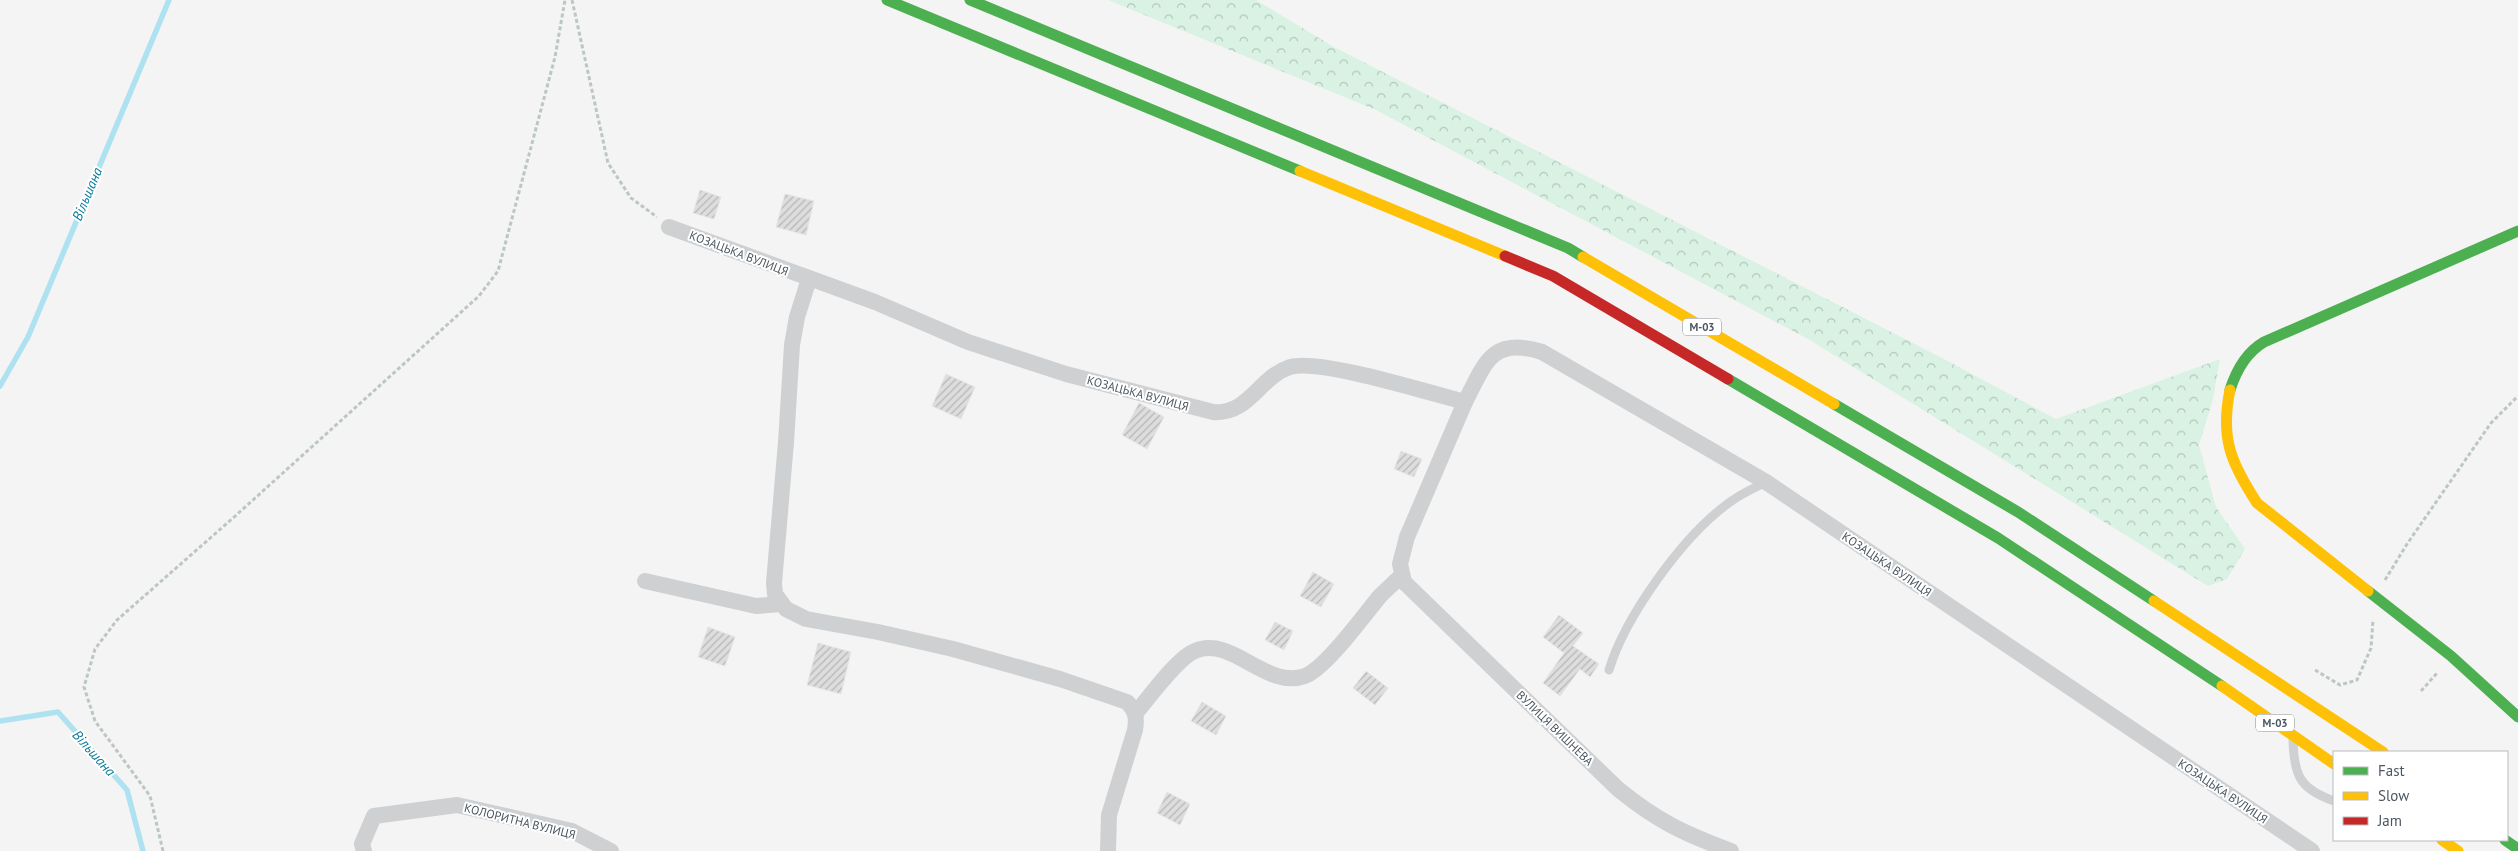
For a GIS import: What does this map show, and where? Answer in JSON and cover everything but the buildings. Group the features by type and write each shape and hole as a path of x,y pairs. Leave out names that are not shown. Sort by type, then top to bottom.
{"main road":[{"name":"М-03","path":"887,0 1552,276 1998,538 2333,763"},
{"name":"М-03","path":"970,0 1568,248 2018,512 2382,751"},
{"path":"2518,231 2285,331 2258,346 2240,366 2230,390 2226,413 2227,436 2236,470 2257,503 2451,656 2518,717"},
{"path":"2506,841 2518,849"}],"street":[{"name":"КОЗАЦЬКА ВУЛИЦЯ","path":"669,227 875,302 968,342 1066,374 1213,412 1225,412 1236,409 1251,398 1269,378 1288,368 1301,365 1330,368 1464,402"},
{"path":"809,279 797,317 792,345 774,583 775,594 786,609 806,619 878,632 953,649 1060,679 1127,702 1135,714 1135,730 1109,815 1108,851"},
{"name":"КОЗАЦЬКА ВУЛИЦЯ","path":"1402,575 1400,564 1407,537 1464,402 1491,356 1505,348 1523,346 1542,352 1766,482 2312,851"},
{"path":"1135,714 1184,658 1194,651 1205,648 1218,649 1274,675 1287,679 1306,676 1320,666 1382,594 1402,575"},
{"name":"ВУЛИЦЯ ВИШНЕВА","path":"1402,575 1404,582 1423,602 1618,790 1648,814 1691,837 1731,851"},
{"path":"645,581 756,606 782,604"},
{"name":"КОЛОРИТНА ВУЛИЦЯ","path":"364,851 362,844 374,816 457,805 572,831 611,851"}],"lane":[{"path":"1609,670 1616,645 1638,607 1687,543 1725,505 1766,482"},
{"path":"2292,735 2296,773 2304,786 2317,795 2333,801"}],"path":[{"path":"163,851 150,796 95,721 84,687 95,649 116,620 233,518 478,296 498,271 555,58 564,0"},
{"path":"572,0 608,162 631,198 669,227"},
{"path":"2315,670 2340,685 2357,680 2371,648 2374,597 2407,544 2491,423 2518,396"},
{"path":"2421,691 2451,656"}],"green space":[{"path":"1108,0 1256,0 1334,47 1944,359 2056,419 2220,359 2213,399 2199,445 2216,507 2245,549 2227,579 2208,586 1808,339 1376,110"}],"waterway":[{"name":"Вільшана","path":"0,386 28,337 169,0"},
{"name":"Вільшана","path":"0,721 58,712 127,790 143,851"}],"traffic: fast":[{"path":"887,0 1300,171"},
{"path":"970,0 1568,248 1583,257"},
{"path":"2230,390 2235,376 2243,363 2252,351 2264,342 2518,231"},
{"path":"1728,379 1998,538 2222,686"},
{"path":"1834,404 2018,512 2154,601"},
{"path":"2368,591 2451,656 2518,717"},
{"path":"2506,841 2518,849"}],"traffic: slow":[{"path":"1300,171 1505,256"},
{"path":"1583,257 1834,404"},
{"path":"2230,390 2226,422 2230,449 2240,475 2257,503 2368,591"},
{"path":"2154,601 2381,751"},
{"path":"2222,686 2333,763"},
{"path":"2443,841 2458,851"}],"traffic: jam":[{"path":"1505,256 1553,276 1728,379"}]}
